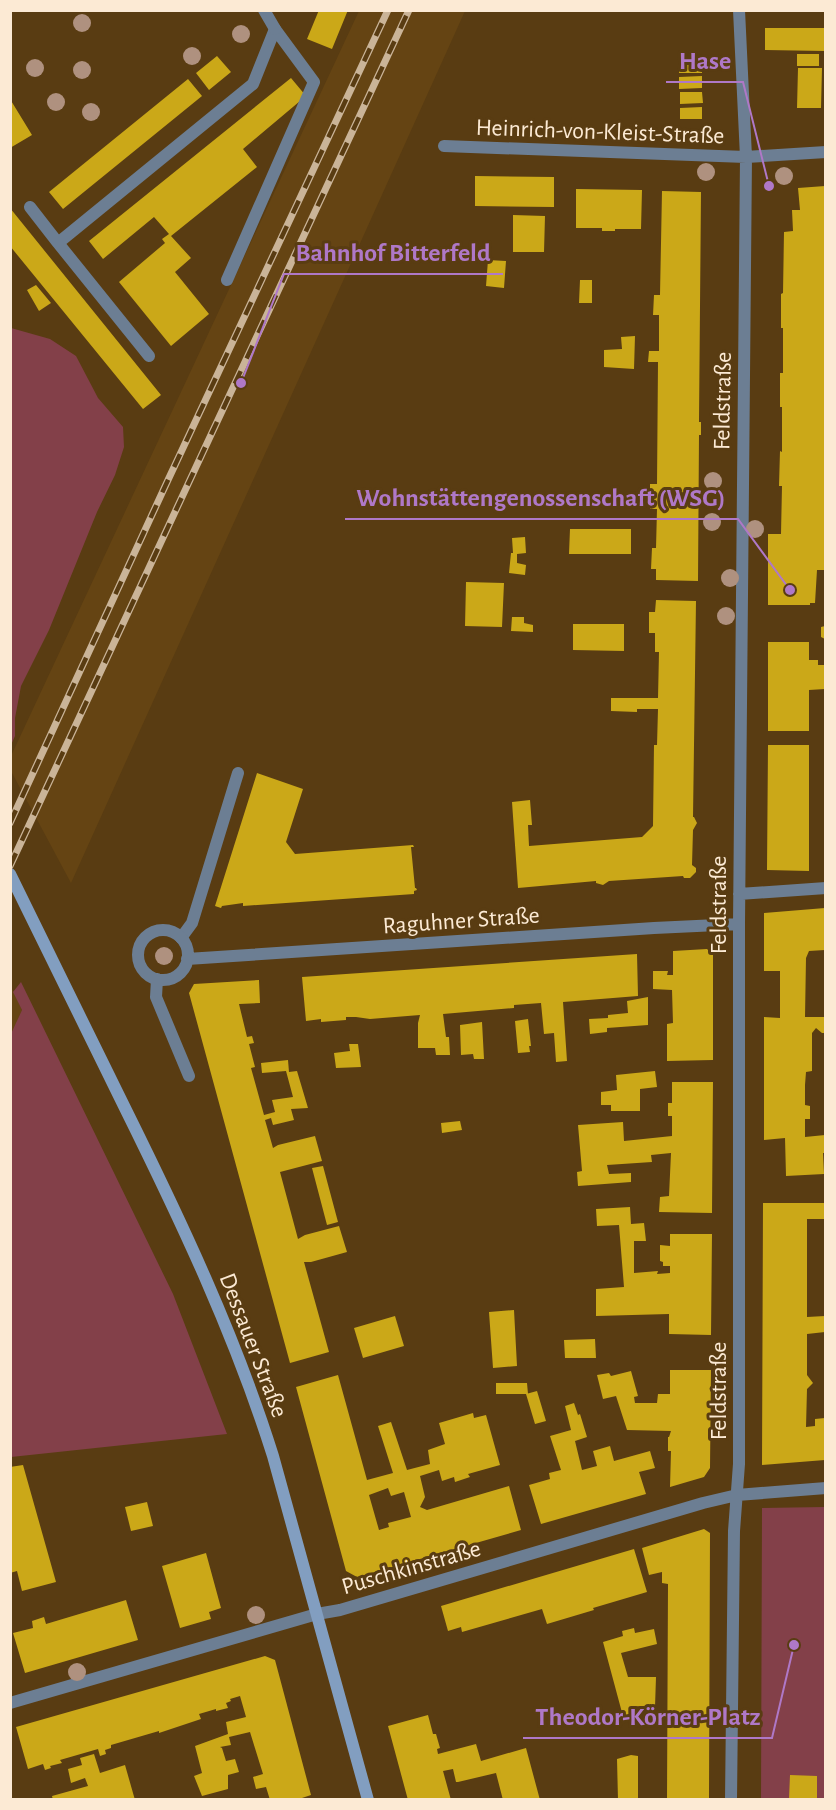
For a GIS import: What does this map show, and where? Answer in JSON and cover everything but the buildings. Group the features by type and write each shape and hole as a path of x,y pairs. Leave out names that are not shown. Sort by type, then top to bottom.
{"street":[{"path":"227,280 314,82 275,29 264,10"},
{"name":"Feldstraße","path":"731,1800 735,1532 739,1464 739,894 746,157 739,10"},
{"path":"58,243 253,84 275,29"},
{"name":"Heinrich-von-Kleist-Straße","path":"444,146 746,157 825,152"},
{"path":"30,207 149,356"},
{"path":"181,938 192,923 238,773"},
{"name":"Dessauer Straße","path":"10,874 175,1209 220,1309 262,1422 368,1800"},
{"path":"739,894 825,888"},
{"name":"Raguhner Straße","path":"187,959 739,924"},
{"path":"166,930 181,938 185,945 187,959 179,973 165,980 157,979 149,976 143,970 139,962 139,946 150,933 166,930"},
{"path":"157,979 156,997 189,1077"},
{"name":"Puschkinstraße","path":"10,1703 317,1614 350,1607 703,1503 737,1495 825,1488"}],"shaded area":[{"path":"359,11 465,11 71,883 11,771 11,756"},
{"path":"11,328 50,339 76,356 98,398 123,427 124,447 115,475 97,512 49,630 21,686 15,718 15,736 11,745"},
{"path":"21,982 173,1294 227,1434 11,1457 10,1036 22,1010 13,992"},
{"path":"11,987 22,1010 11,1036"},
{"path":"825,1507 825,1799 761,1800 762,1508"}],"railway":[{"path":"10,823 388,10"},
{"path":"10,866 409,10"}],"place":[{"name":"Hase","path":"769,186"},
{"name":"Bahnhof Bitterfeld","path":"241,383"},
{"name":"Wohnstättengenossenschaft (WSG)","path":"790,590"},
{"name":"Theodor-Körner-Platz","path":"794,1645"}]}
